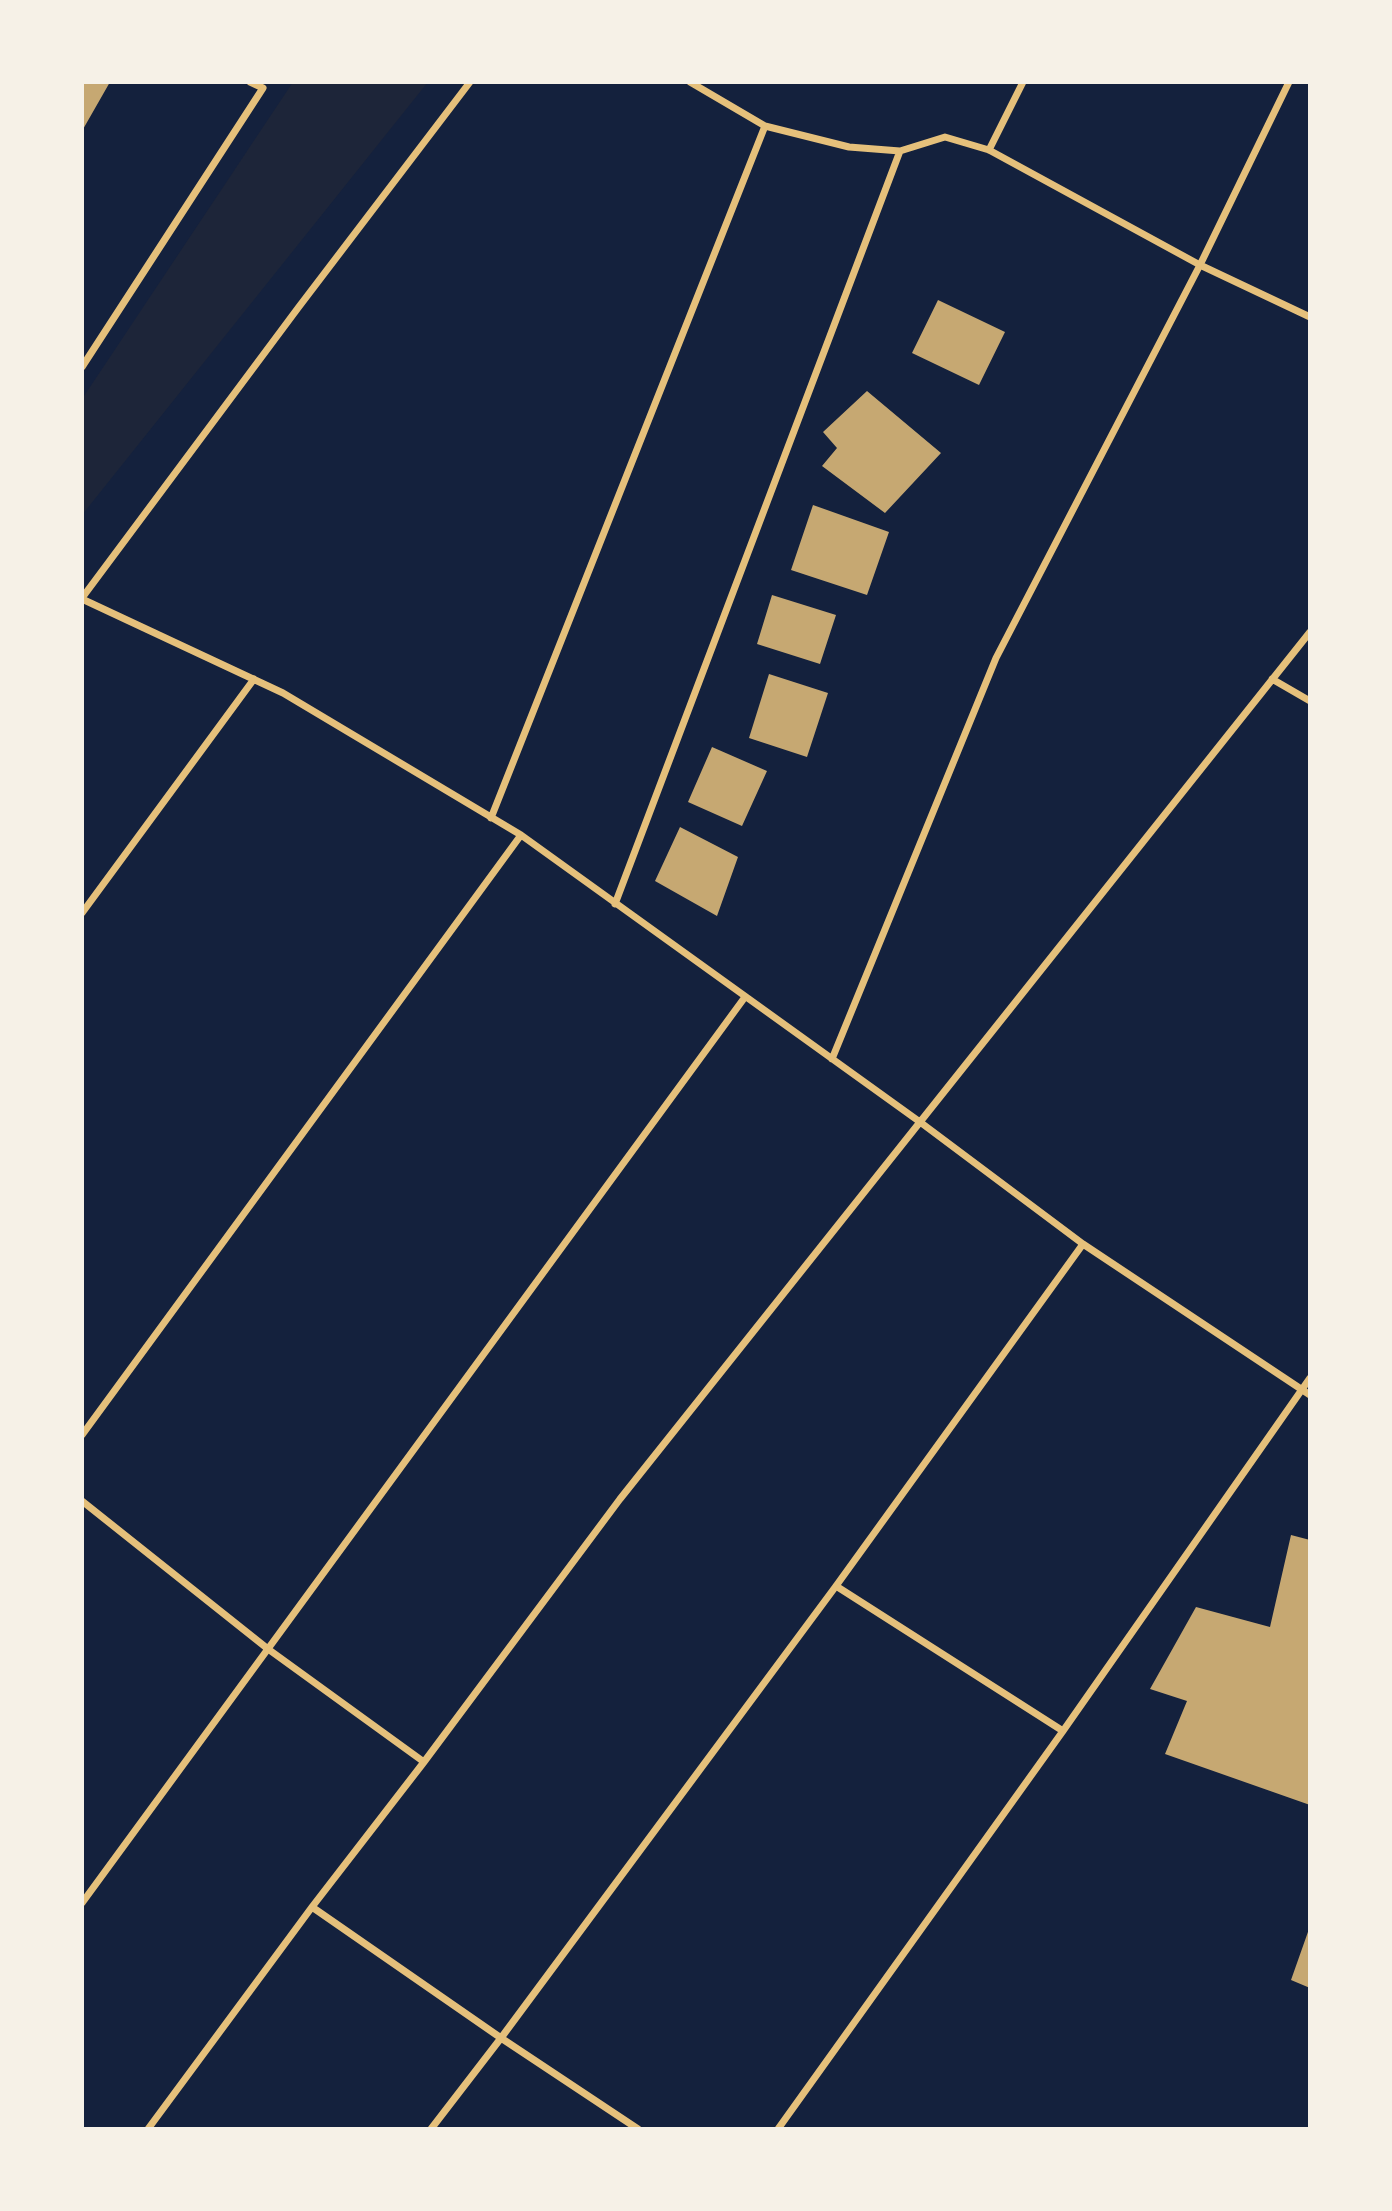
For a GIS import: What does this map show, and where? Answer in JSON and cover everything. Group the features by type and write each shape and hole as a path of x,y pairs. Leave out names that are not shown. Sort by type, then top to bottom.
{"street":[{"path":"82,367 262,88 250,82"},
{"path":"470,82 82,598 283,693 521,835 920,1122 1083,1244 1306,1392"},
{"path":"690,82 765,126 849,148 900,151 946,137 989,150 1200,265 1310,317"},
{"path":"989,150 1023,82"},
{"path":"832,1059 996,657 1200,265 1289,82"},
{"path":"491,818 765,126"},
{"path":"615,904 900,151"},
{"path":"148,2129 620,1499 1310,632"},
{"path":"82,914 254,679"},
{"path":"1272,679 1310,701"},
{"path":"82,1435 521,835"},
{"path":"82,1903 745,997"},
{"path":"431,2129 836,1586 1083,1244"},
{"path":"778,2129 1306,1392 1310,1378"},
{"path":"82,1501 268,1649 424,1762"},
{"path":"836,1586 1063,1731"},
{"path":"312,1907 638,2129"}],"shaded area":[{"path":"293,82 428,82 82,515 82,399"}],"building":[{"path":"82,82 110,82 82,131"},
{"path":"938,300 1005,332 979,385 912,353"},
{"path":"867,391 941,453 885,513 822,466 837,448 823,432"},
{"path":"813,505 889,532 867,595 791,570"},
{"path":"772,595 836,615 820,664 757,644"},
{"path":"769,674 828,693 807,757 749,738"},
{"path":"712,747 767,771 742,826 688,802"},
{"path":"680,827 738,857 717,916 655,881"},
{"path":"1291,1535 1310,1540 1310,1805 1165,1754 1187,1701 1150,1689 1196,1607 1270,1627"},
{"path":"1310,1929 1310,1988 1291,1980"}]}
